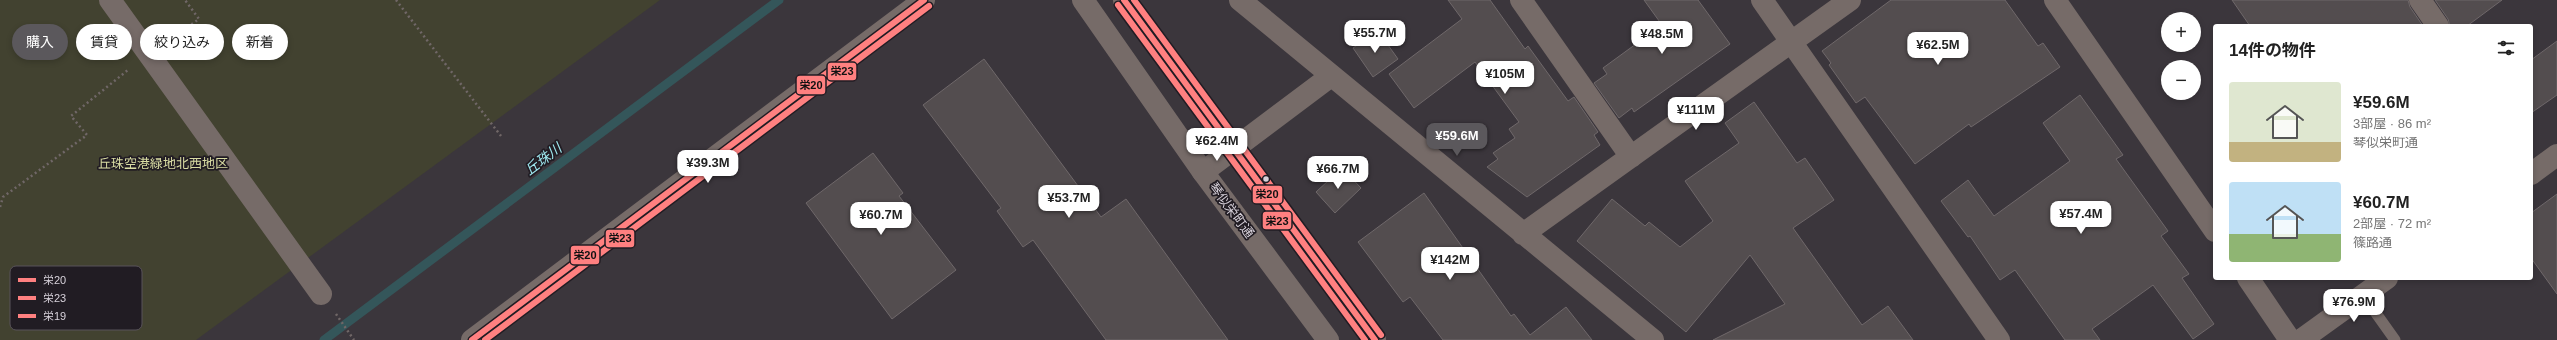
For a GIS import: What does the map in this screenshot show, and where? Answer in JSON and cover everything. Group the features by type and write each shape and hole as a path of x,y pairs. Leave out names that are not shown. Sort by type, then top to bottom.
{"street":[{"path":"110,0 140,43"},
{"path":"472,340 924,0"},
{"name":"琴似栄町通","path":"1083,0 1203,172 1328,340"},
{"path":"1124,0 1374,340"},
{"path":"1240,0 1653,340"},
{"path":"1520,0 1631,157"},
{"path":"1762,0 1999,340"},
{"path":"1523,234 1850,0"},
{"path":"2055,0 2213,228"},
{"path":"2420,0 2437,24"},
{"path":"152,60 321,294"},
{"path":"1203,172 1235,150 1331,76"},
{"path":"2533,168 2557,156"},
{"path":"2249,280 2290,340"},
{"path":"2301,340 2384,280"}],"lane":[{"path":"2364,295 2395,340"}],"path":[{"path":"185,0 198,19 191,24"},
{"path":"396,0 501,136"},
{"path":"0,200 87,136 71,116 142,60"},
{"path":"0,207 3,197"},
{"path":"321,294 354,340"}],"green space":[{"name":"丘珠空港緑地北西地区","path":"0,0 660,0 196,340 0,340"}],"building":[{"path":"1448,0 1490,0 1525,49 1528,46 1568,101 1574,97 1598,132 1594,135 1600,145 1527,197 1487,167 1498,159 1493,153 1515,138 1509,129 1519,122 1475,62 1414,108 1389,74 1462,19"},
{"path":"1644,0 1698,0 1730,44 1634,112 1632,108 1619,118 1594,83 1607,74 1603,68 1662,25"},
{"path":"1891,0 2005,0 2038,46 2043,43 2060,67 1971,127 1969,124 1915,164 1865,97 1856,103 1829,65 1831,63 1822,51"},
{"path":"2232,0 2408,0 2410,7 2422,24 2249,24"},
{"path":"2435,0 2502,0 2470,24 2449,24 2448,19"},
{"path":"1378,31 1398,59 1373,77 1353,48"},
{"path":"2557,41 2557,95 2533,112 2533,59"},
{"path":"984,59 1101,217 1126,199 1228,340 1106,340 1033,240 1023,247 997,211 1001,208 923,105"},
{"path":"2080,95 2123,155 2116,159 2168,231 2161,236 2189,274 2182,278 2214,324 2193,339 2153,285 2092,329 2100,340 2065,340 2015,270 2000,280 1970,236 1968,237 1941,201 1968,180 1994,216 2070,161 2043,123"},
{"path":"1754,102 1797,163 1805,158 1834,200 1793,228 1862,325 1888,306 1913,340 1713,340 1785,304 1750,255 1686,332 1577,241 1612,199 1645,226 1649,222 1680,247 1713,221 1685,181 1739,143 1725,123"},
{"path":"873,153 903,193 899,196 956,270 892,319 806,203"},
{"path":"1342,168 1361,188 1335,213 1316,192"},
{"path":"1424,193 1511,316 1514,314 1530,335 1566,307 1592,340 1443,340 1410,297 1403,302 1358,242"},
{"path":"2557,194 2557,294 2533,261 2533,212"}],"waterway":[{"name":"丘珠川","path":"324,340 779,0"}],"transit line":[{"name":"栄20","path":"472,340 924,0"},
{"name":"栄20","path":"1124,0 1375,340"},
{"name":"栄19","path":"1134,0 1381,335"},
{"name":"栄23","path":"1118,5 1365,340"},
{"name":"栄23","path":"485,340 929,6"}]}
